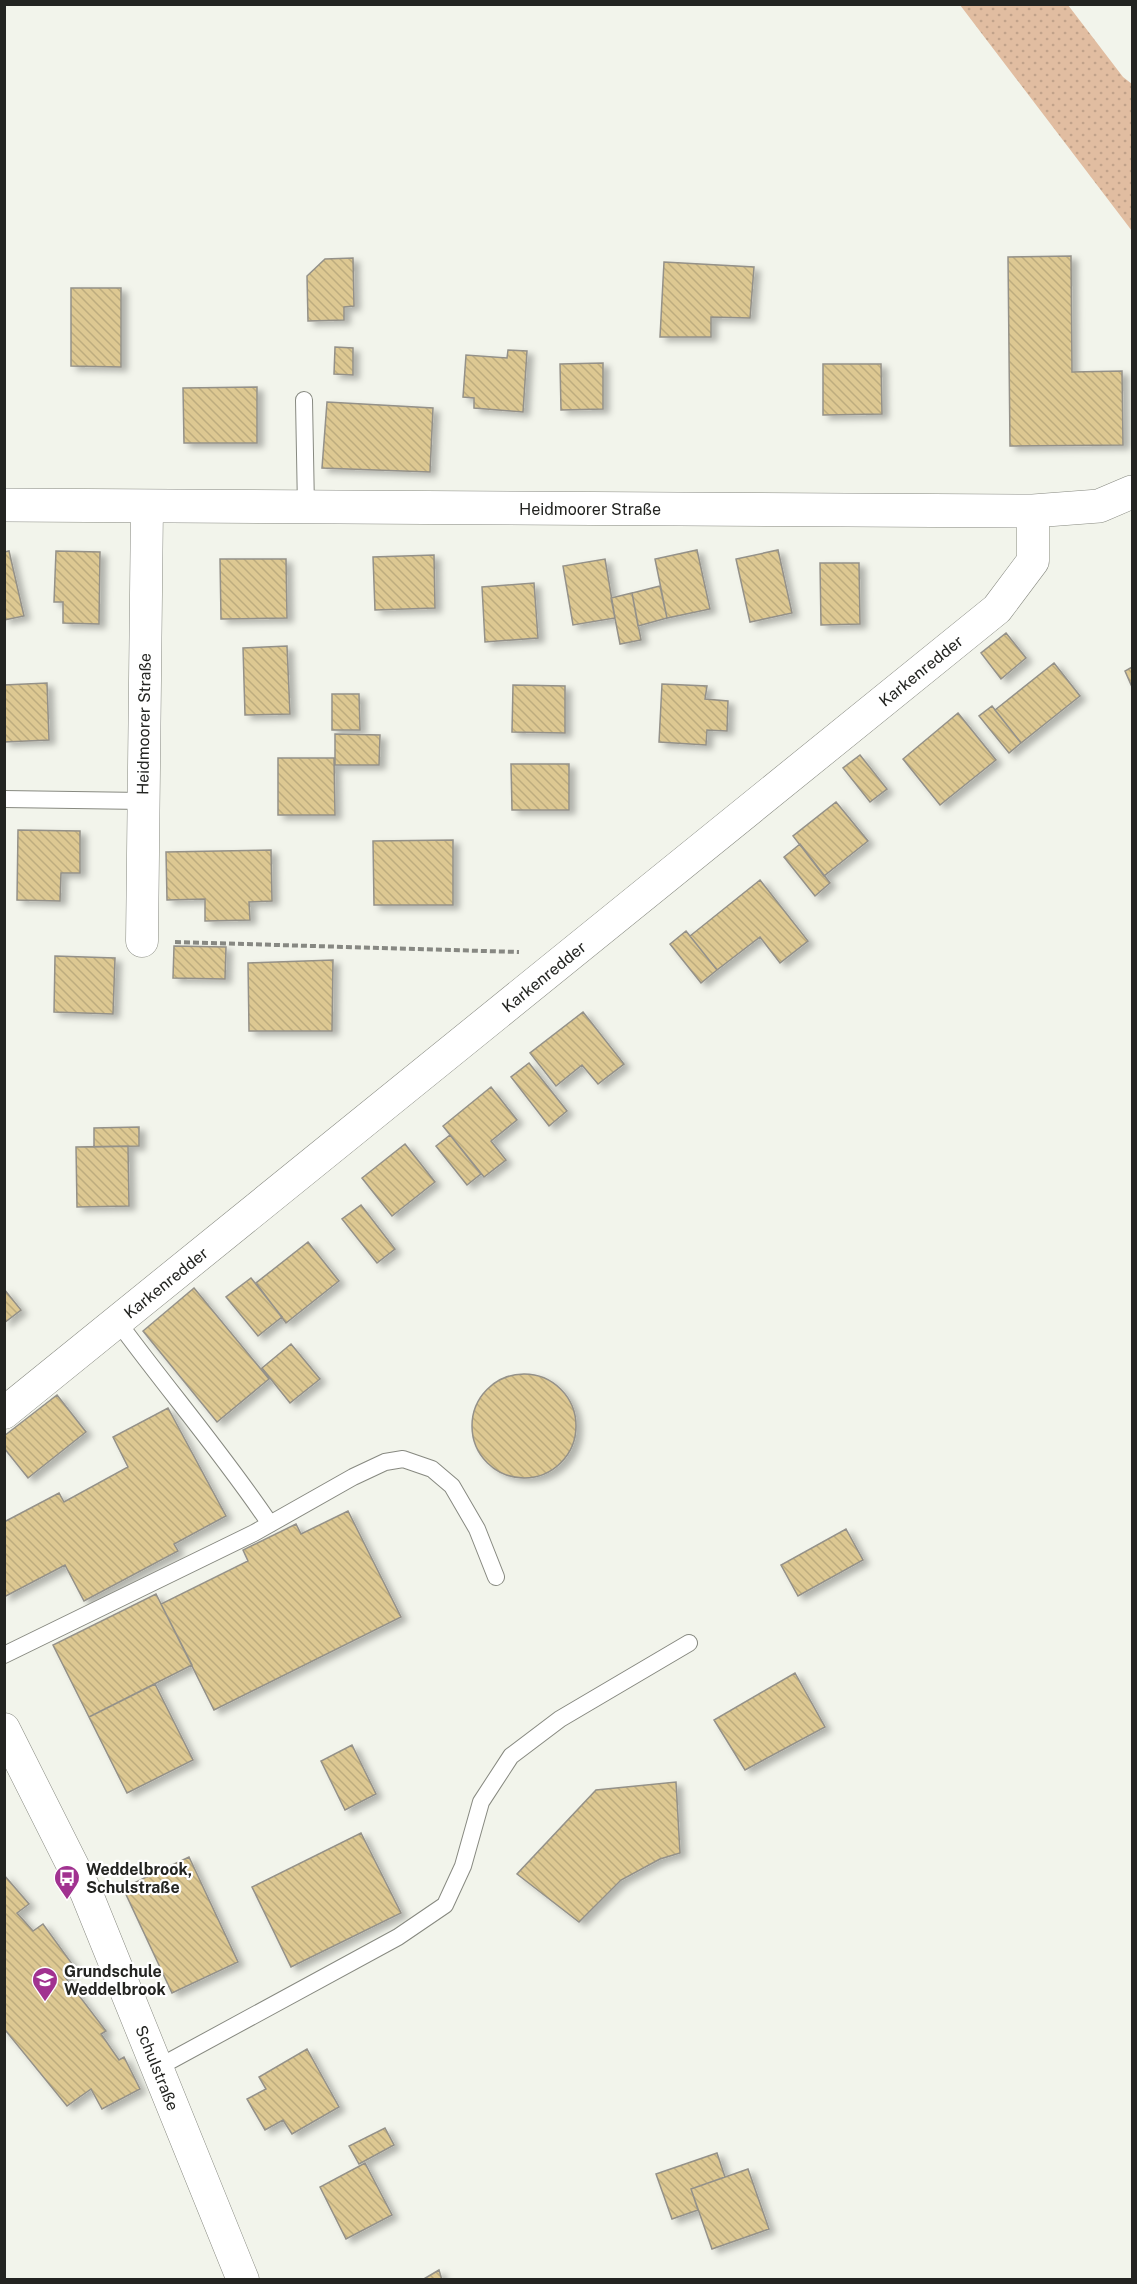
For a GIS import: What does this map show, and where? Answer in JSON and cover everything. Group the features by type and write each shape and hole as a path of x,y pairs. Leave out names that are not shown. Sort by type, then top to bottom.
{"street":[{"name":"Heidmoorer Straße","path":"4,505 1034,511 1099,506 1132,492"},
{"name":"Heidmoorer Straße","path":"142,941 147,507"},
{"name":"Karkenredder","path":"4,1413 997,609 1033,561 1034,511"},
{"name":"Schulstraße","path":"4,1729 86,1892 243,2280"}],"lane":[{"path":"304,400 306,508"},
{"path":"4,799 143,801"},
{"path":"118,1322 213,1443 270,1524"},
{"path":"4,1655 270,1524 353,1477 385,1462 403,1459 432,1469 452,1486 477,1529 496,1577"},
{"path":"157,2068 398,1937 445,1905 463,1866 481,1803 511,1756 560,1719 689,1643"}],"path":[{"path":"142,941 573,954"}],"shaded area":[{"path":"960,5 1068,5 1123,77 1132,84 1132,231"}],"building":[{"path":"1071,256 1072,372 1122,371 1123,445 1010,446 1008,257"},
{"path":"353,258 354,306 344,307 344,320 308,321 307,276 325,259"},
{"path":"664,262 754,267 750,318 711,317 711,337 660,337"},
{"path":"71,288 121,288 121,367 71,366"},
{"path":"335,347 353,348 353,375 334,374"},
{"path":"508,350 527,351 523,412 474,408 474,398 463,397 466,355 507,358"},
{"path":"603,363 603,409 561,410 560,364"},
{"path":"823,364 881,364 882,414 823,415"},
{"path":"257,387 257,443 184,443 183,388"},
{"path":"327,402 433,408 430,472 322,468"},
{"path":"697,550 710,609 667,618 655,559"},
{"path":"778,550 792,613 750,622 736,559"},
{"path":"9,551 24,616 4,620 4,552"},
{"path":"56,551 100,552 99,624 63,623 63,602 54,602"},
{"path":"434,555 435,608 375,610 373,557"},
{"path":"220,559 286,559 287,618 221,619"},
{"path":"605,559 615,618 573,625 563,566"},
{"path":"820,563 859,563 860,624 821,625"},
{"path":"534,583 538,638 485,642 482,587"},
{"path":"660,586 667,618 638,626 632,593"},
{"path":"632,593 641,640 620,644 611,598"},
{"path":"1006,633 1026,658 1001,679 981,653"},
{"path":"287,646 290,714 245,715 243,648"},
{"path":"1054,663 1080,696 1021,743 995,710"},
{"path":"1132,667 1132,687 1125,671"},
{"path":"47,683 49,740 4,742 4,685"},
{"path":"662,684 707,686 705,699 728,701 727,731 707,730 706,745 659,742"},
{"path":"513,685 565,686 565,733 512,732"},
{"path":"332,694 359,694 360,730 332,730"},
{"path":"992,706 1021,743 1009,753 979,716"},
{"path":"958,713 996,760 940,805 903,759"},
{"path":"335,734 380,735 379,765 335,765"},
{"path":"860,755 887,789 870,802 843,768"},
{"path":"278,758 334,758 335,815 278,815"},
{"path":"511,764 569,764 569,810 512,810"},
{"path":"836,802 868,841 824,876 793,836"},
{"path":"18,830 80,831 80,873 61,873 60,901 17,900"},
{"path":"453,840 453,905 374,905 373,841"},
{"path":"800,844 830,883 815,896 784,857"},
{"path":"271,850 272,901 249,902 250,920 205,921 205,899 167,900 166,852"},
{"path":"760,880 808,941 780,963 760,937 717,970 690,936"},
{"path":"686,931 717,970 701,983 670,944"},
{"path":"174,946 226,947 225,979 173,978"},
{"path":"55,956 115,958 113,1014 54,1012"},
{"path":"333,960 332,1031 249,1031 248,963"},
{"path":"583,1012 624,1064 598,1084 582,1065 556,1086 530,1053"},
{"path":"529,1063 567,1111 549,1126 511,1077"},
{"path":"491,1087 517,1120 491,1141 506,1160 484,1177 443,1126"},
{"path":"139,1127 139,1146 94,1147 94,1128"},
{"path":"450,1135 481,1174 467,1185 436,1146"},
{"path":"405,1144 435,1182 392,1216 362,1178"},
{"path":"128,1146 129,1206 77,1207 76,1147"},
{"path":"361,1205 395,1249 377,1263 342,1219"},
{"path":"308,1242 339,1281 286,1323 256,1283"},
{"path":"251,1278 282,1317 258,1336 226,1297"},
{"path":"194,1288 269,1379 217,1422 143,1331"},
{"path":"4,1289 21,1310 4,1323"},
{"path":"291,1344 320,1379 290,1403 262,1368"},
{"path":"524,1374 544,1378 561,1389 572,1406 576,1426 572,1446 561,1463 544,1474 524,1478 504,1474 487,1463 476,1446 472,1426 476,1406 487,1389 504,1378"},
{"path":"57,1395 86,1432 28,1478 4,1448 4,1436"},
{"path":"168,1408 226,1516 174,1544 178,1551 84,1601 65,1565 4,1597 4,1522 59,1493 64,1502 128,1467 113,1437"},
{"path":"348,1511 401,1617 214,1710 161,1604 248,1561 243,1550 296,1524 301,1534"},
{"path":"846,1529 863,1560 798,1596 781,1565"},
{"path":"156,1594 192,1665 89,1717 53,1645"},
{"path":"795,1673 825,1727 745,1770 714,1720"},
{"path":"155,1684 193,1760 127,1793 89,1717"},
{"path":"352,1745 376,1794 345,1810 321,1761"},
{"path":"676,1782 680,1853 660,1859 621,1880 579,1922 517,1874 596,1790"},
{"path":"361,1833 401,1913 291,1967 252,1887"},
{"path":"189,1857 238,1962 172,1993 123,1888"},
{"name":"Grundschule Weddelbrook","path":"4,1875 29,1904 17,1913 33,1931 43,1924 75,1968 64,1976 106,2031 101,2034 119,2060 124,2057 140,2089 102,2109 91,2089 67,2106 6,2031 4,2033"},
{"path":"307,2049 339,2107 292,2134 283,2120 265,2130 247,2099 266,2089 259,2077"},
{"path":"385,2128 394,2145 359,2164 349,2146"},
{"path":"717,2153 725,2177 691,2189 698,2210 672,2219 656,2174"},
{"path":"365,2163 392,2215 346,2239 320,2187"},
{"path":"748,2169 769,2229 712,2249 691,2189"},
{"path":"439,2270 442,2280 422,2280"}],"place":[{"name":"Weddelbrook, Schulstraße","path":"67,1901"},
{"name":"Grundschule Weddelbrook","path":"45,2003"}]}
